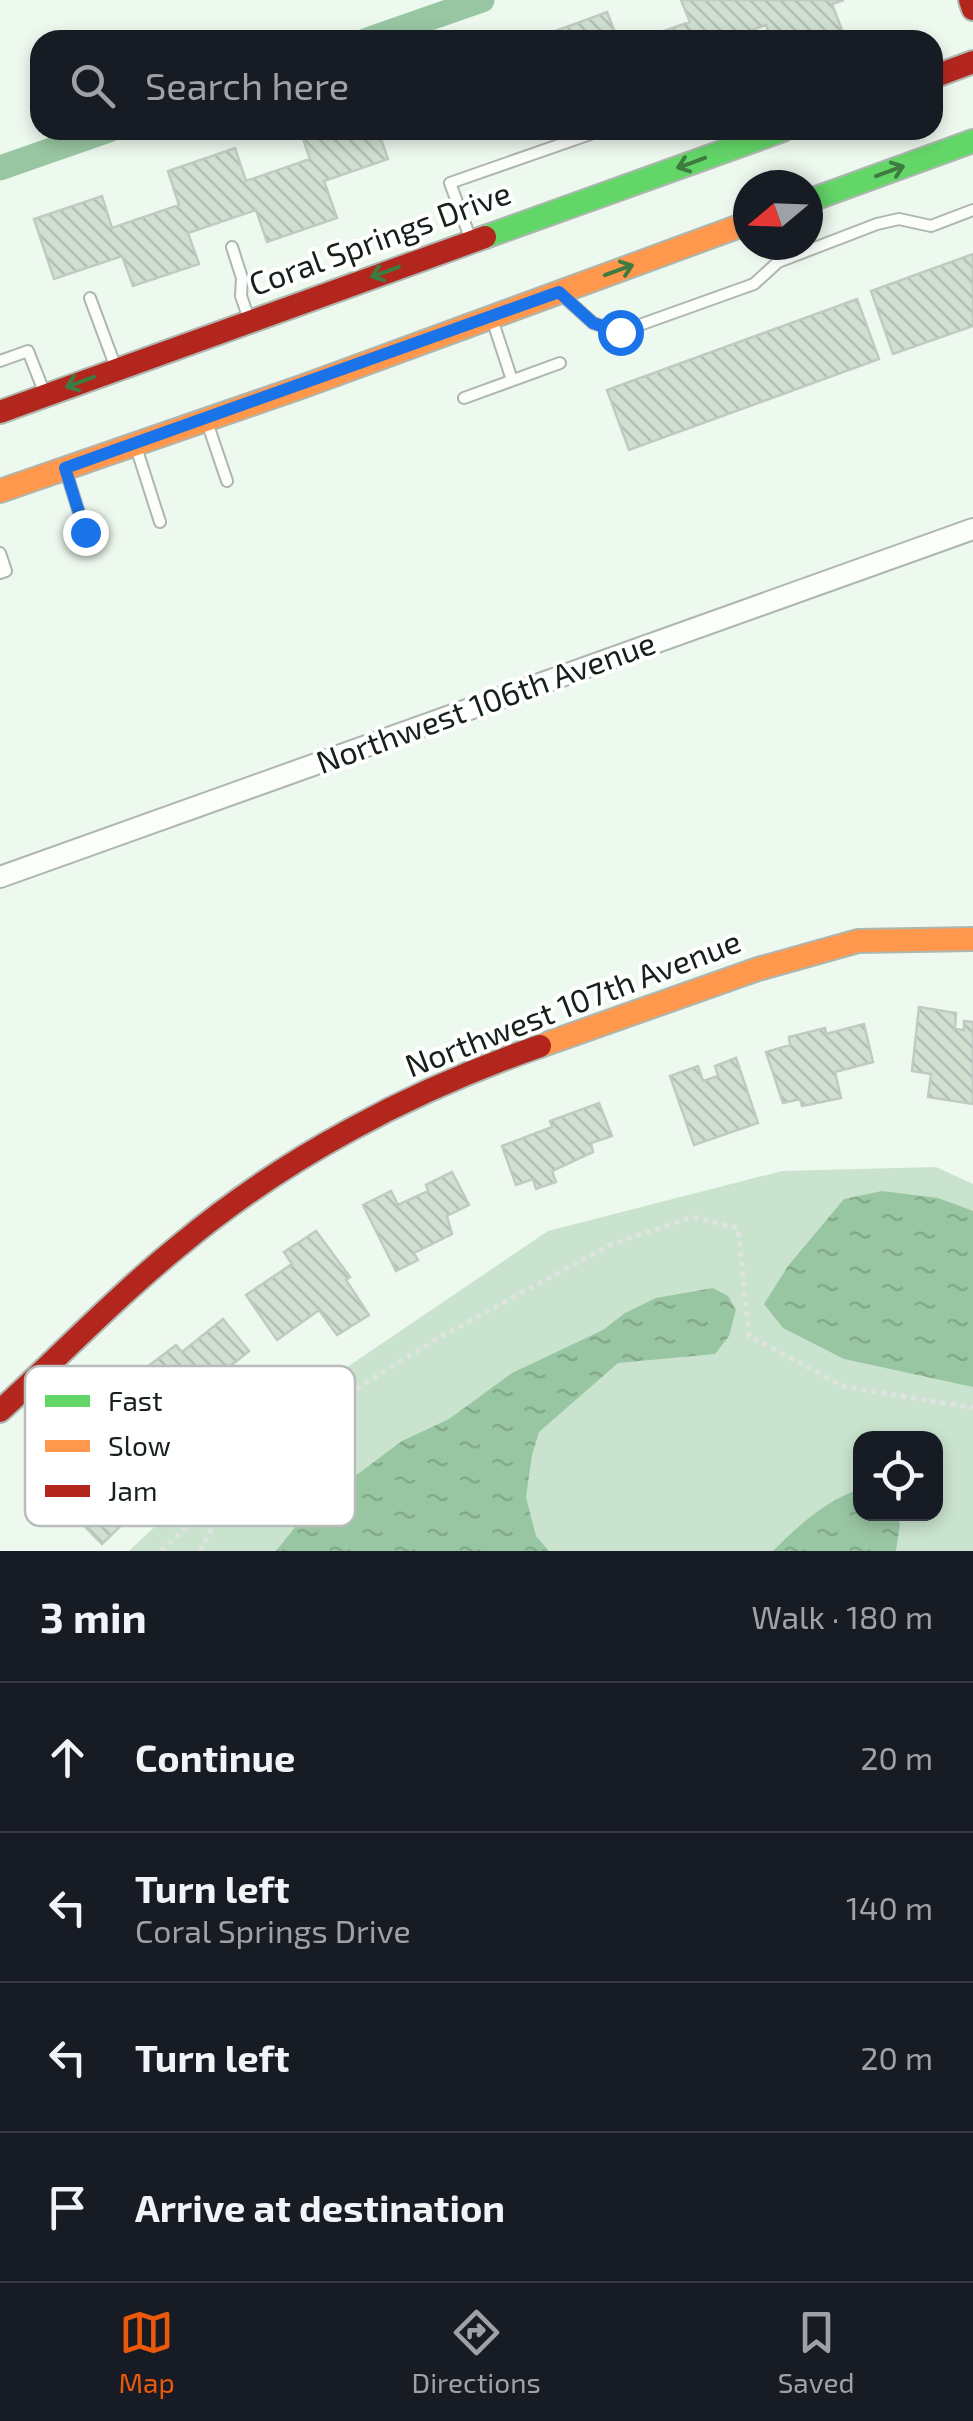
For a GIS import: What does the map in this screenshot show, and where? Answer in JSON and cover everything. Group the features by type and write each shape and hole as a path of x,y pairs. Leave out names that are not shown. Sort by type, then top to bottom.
{"main road":[{"path":"970,0 973,9"},
{"path":"943,72 973,62"},
{"name":"Coral Springs Drive","path":"0,412 755,140"},
{"path":"823,196 973,141"},
{"path":"0,491 733,228"},
{"name":"Northwest 107th Avenue","path":"49,1366 179,1245 260,1183 374,1116 486,1065 758,969 858,941 973,939"},
{"name":"Northwest 107th Avenue","path":"0,1411 25,1388"}],"street":[{"name":"Northwest 106th Avenue","path":"0,877 973,529"}],"lane":[{"path":"471,241 450,183 573,140"},
{"path":"559,292 593,323 620,332 754,284 778,262 878,224 899,219 930,226 973,210"},
{"path":"232,247 250,320"},
{"path":"90,298 116,369"},
{"path":"491,317 512,380"},
{"path":"0,361 28,351 45,395"},
{"path":"464,398 560,364"},
{"path":"206,420 226,482"},
{"path":"135,444 160,522"},
{"path":"65,468 85,532"},
{"path":"0,553 6,571 0,573"}],"path":[{"path":"355,1390 440,1337 610,1246 692,1217 738,1228 749,1336 842,1386 973,1408"},
{"path":"161,1551 189,1526"},
{"path":"200,1551 213,1526"}],"shaded area":[{"path":"936,1167 973,1184 973,1551 129,1551 156,1526 355,1526 355,1366 349,1366 548,1231 782,1171"}],"water":[{"path":"882,1191 938,1198 973,1211 973,1387 844,1359 783,1328 764,1304 788,1266 844,1199"},
{"path":"713,1288 728,1296 736,1310 729,1336 715,1354 618,1363 539,1432 526,1497 536,1536 549,1551 276,1551 296,1526 355,1526 355,1476 402,1441 449,1419 512,1373 603,1330 625,1313 656,1298"},
{"path":"853,1492 853,1521 898,1521 896,1551 773,1551 803,1523"}],"building":[{"path":"681,0 844,0 832,4 842,30 768,30 766,25 752,30 667,30 690,22"},
{"path":"607,12 614,30 558,30"},
{"path":"303,140 381,140 388,159 324,181 337,218 267,242 256,210 188,233 199,264 133,286 122,256 54,279 34,219 102,196 112,228 179,205 168,171 235,148 246,181 310,159"},
{"path":"973,254 973,326 893,354 871,291"},
{"path":"857,299 879,359 629,450 607,390"},
{"path":"919,1007 956,1013 955,1029 964,1030 964,1021 973,1022 973,1104 928,1097 931,1074 912,1071"},
{"path":"864,1024 873,1062 835,1072 841,1098 802,1106 800,1099 783,1103 766,1052 790,1045 789,1037 825,1028 826,1034"},
{"path":"736,1058 758,1123 694,1145 670,1076 698,1066 703,1081 718,1076 715,1066"},
{"path":"599,1103 612,1136 591,1143 593,1152 552,1171 556,1182 536,1189 533,1179 516,1185 502,1146 552,1127 550,1121"},
{"path":"452,1172 469,1205 447,1216 452,1234 414,1253 418,1260 396,1271 363,1205 391,1191 398,1205 428,1191 426,1185"},
{"path":"316,1231 350,1277 346,1280 369,1315 337,1335 319,1310 277,1340 246,1295 292,1264 284,1252"},
{"path":"223,1319 249,1351 230,1366 149,1366 176,1345 182,1352"},
{"path":"84,1526 121,1526 102,1544"}],"waterway":[{"path":"396,30 482,0"},
{"path":"0,168 80,140"}],"traffic: fast":[{"path":"485,237 755,140"},
{"path":"823,196 973,141"}],"traffic: slow":[{"path":"0,491 304,386 733,229"},
{"path":"540,1046 758,969 858,941 973,939"}],"traffic: jam":[{"path":"970,0 973,9"},
{"path":"943,73 973,62"},
{"path":"0,412 485,237"},
{"path":"47,1366 157,1265 262,1183 397,1106 540,1046"},
{"path":"0,1411 25,1387"}],"route":[{"path":"85,532 65,468 559,292 593,323 620,332"}]}
